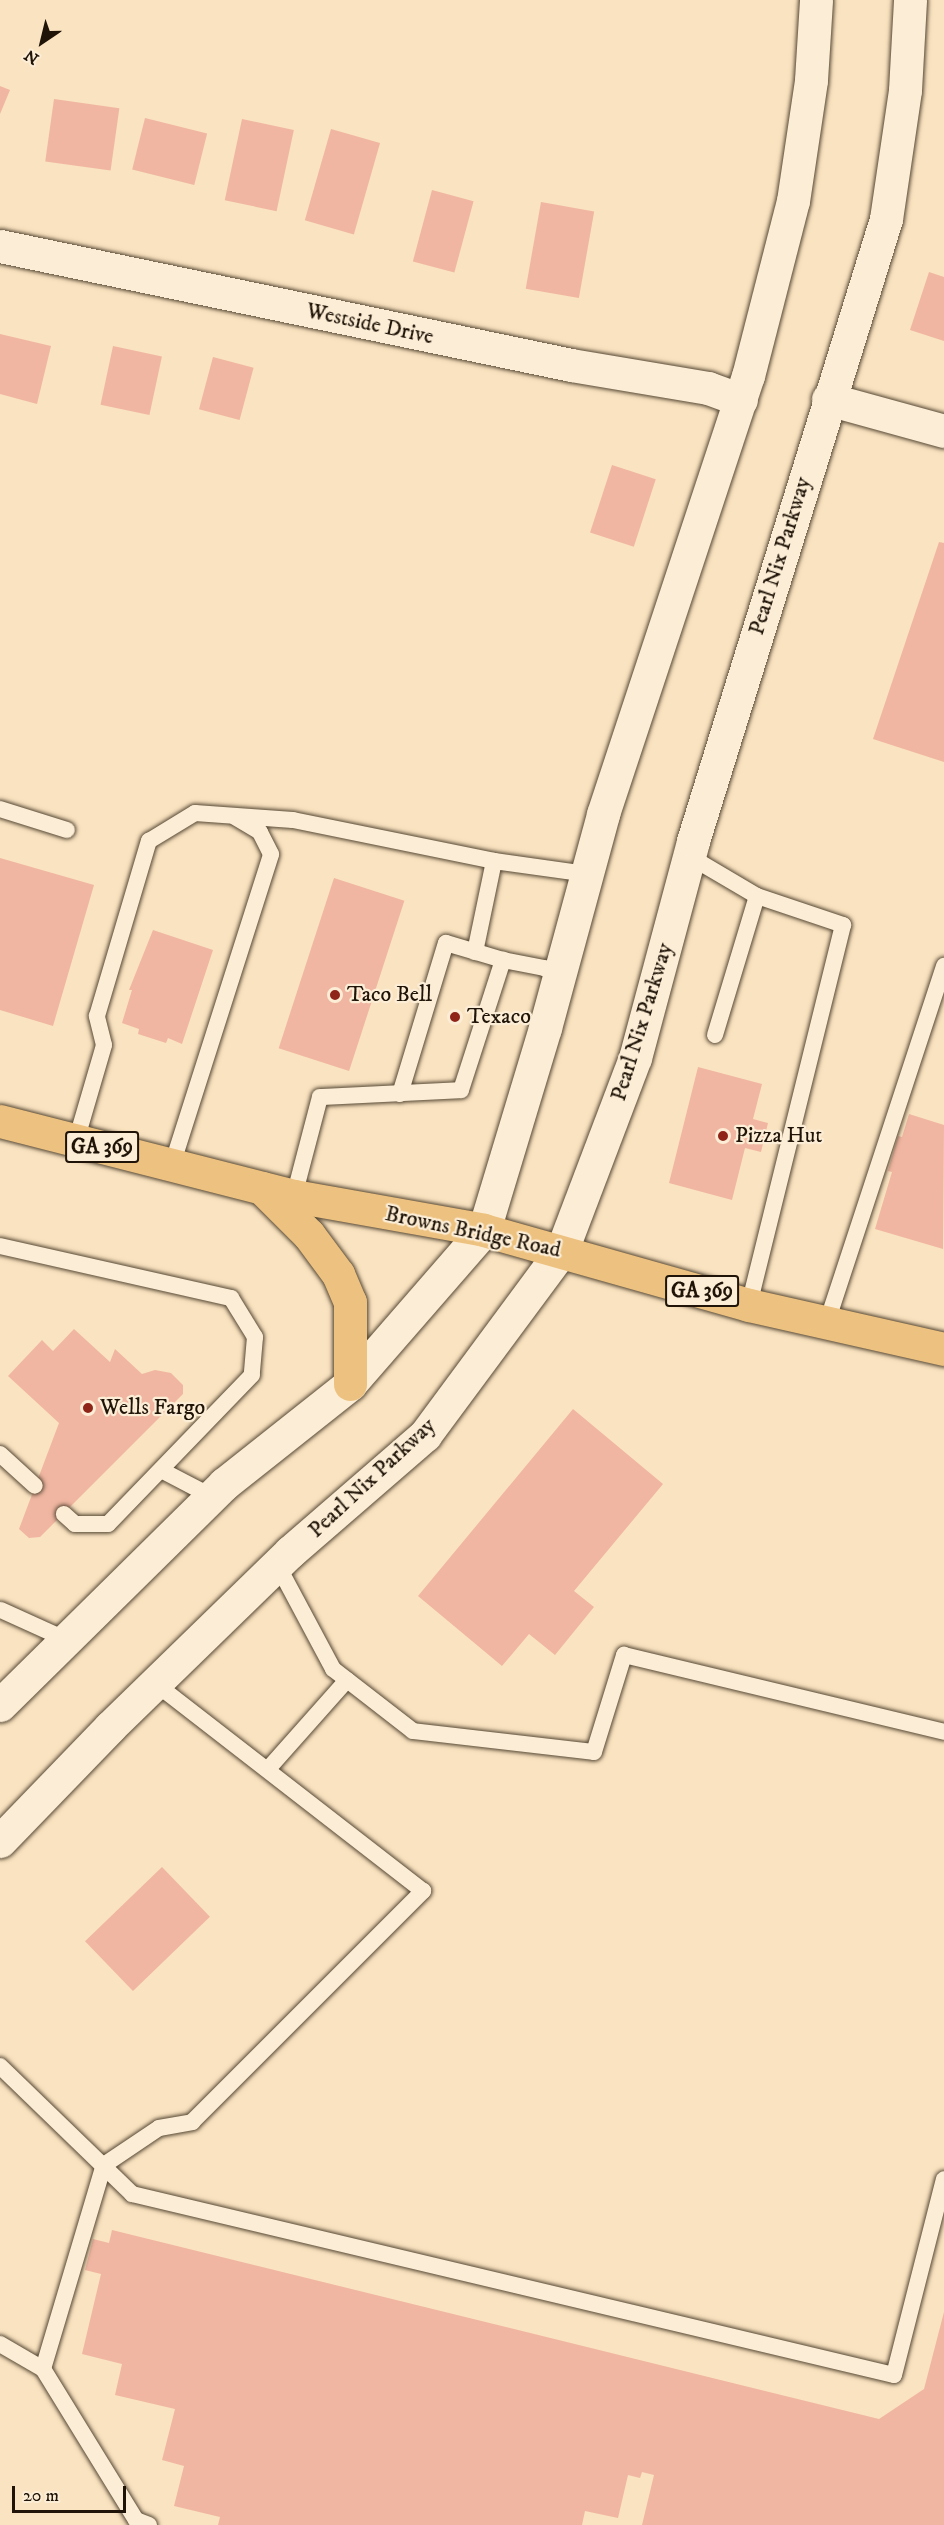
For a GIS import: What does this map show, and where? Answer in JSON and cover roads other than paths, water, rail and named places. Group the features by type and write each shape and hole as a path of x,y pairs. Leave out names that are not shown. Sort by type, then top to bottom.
{"main road":[{"path":"0,1705 211,1496 350,1384 484,1230 560,975 603,814 741,399 793,201 811,80 816,0"},
{"name":"Pearl Nix Parkway","path":"0,1841 155,1683 277,1564 425,1435 562,1250 635,1058 689,856 828,399 886,219 905,90 910,0"},
{"name":"Westside Drive","path":"0,246 571,366 708,388 741,399"},
{"path":"828,399 944,431"},
{"name":"Browns Bridge Road","path":"1,1127 76,1141 294,1196 484,1230 562,1250 749,1305 944,1349"},
{"path":"261,1188 309,1235 339,1274 350,1302 350,1384"}],"lane":[{"path":"0,809 67,830"},
{"path":"76,1141 104,1045 98,1016 148,841 195,813 293,820 494,861 586,874"},
{"path":"172,1165 271,854 260,832 232,816"},
{"path":"689,856 757,896 843,925 749,1305"},
{"path":"475,952 494,861"},
{"path":"715,1035 757,896"},
{"path":"400,1094 446,943 503,960 544,968 560,975"},
{"path":"294,1196 320,1097 461,1090 503,960"},
{"path":"827,1322 944,966"},
{"path":"0,1246 231,1298 255,1337 252,1376 108,1524 75,1524 64,1514"},
{"path":"0,1454 35,1486"},
{"path":"161,1470 211,1496"},
{"path":"277,1564 333,1669 413,1731 594,1752 624,1655 944,1732"},
{"path":"0,1611 65,1639"},
{"path":"268,1769 347,1680"},
{"path":"43,2369 104,2165 159,2128 192,2122 423,1891 155,1683"},
{"path":"0,2066 132,2194 894,2375 944,2179"},
{"path":"0,2344 43,2369 136,2520 150,2525"}],"place":[{"name":"Taco Bell","path":"335,995"},
{"name":"Texaco","path":"455,1017"},
{"name":"Pizza Hut","path":"723,1136"},
{"name":"Wells Fargo","path":"88,1408"}]}
